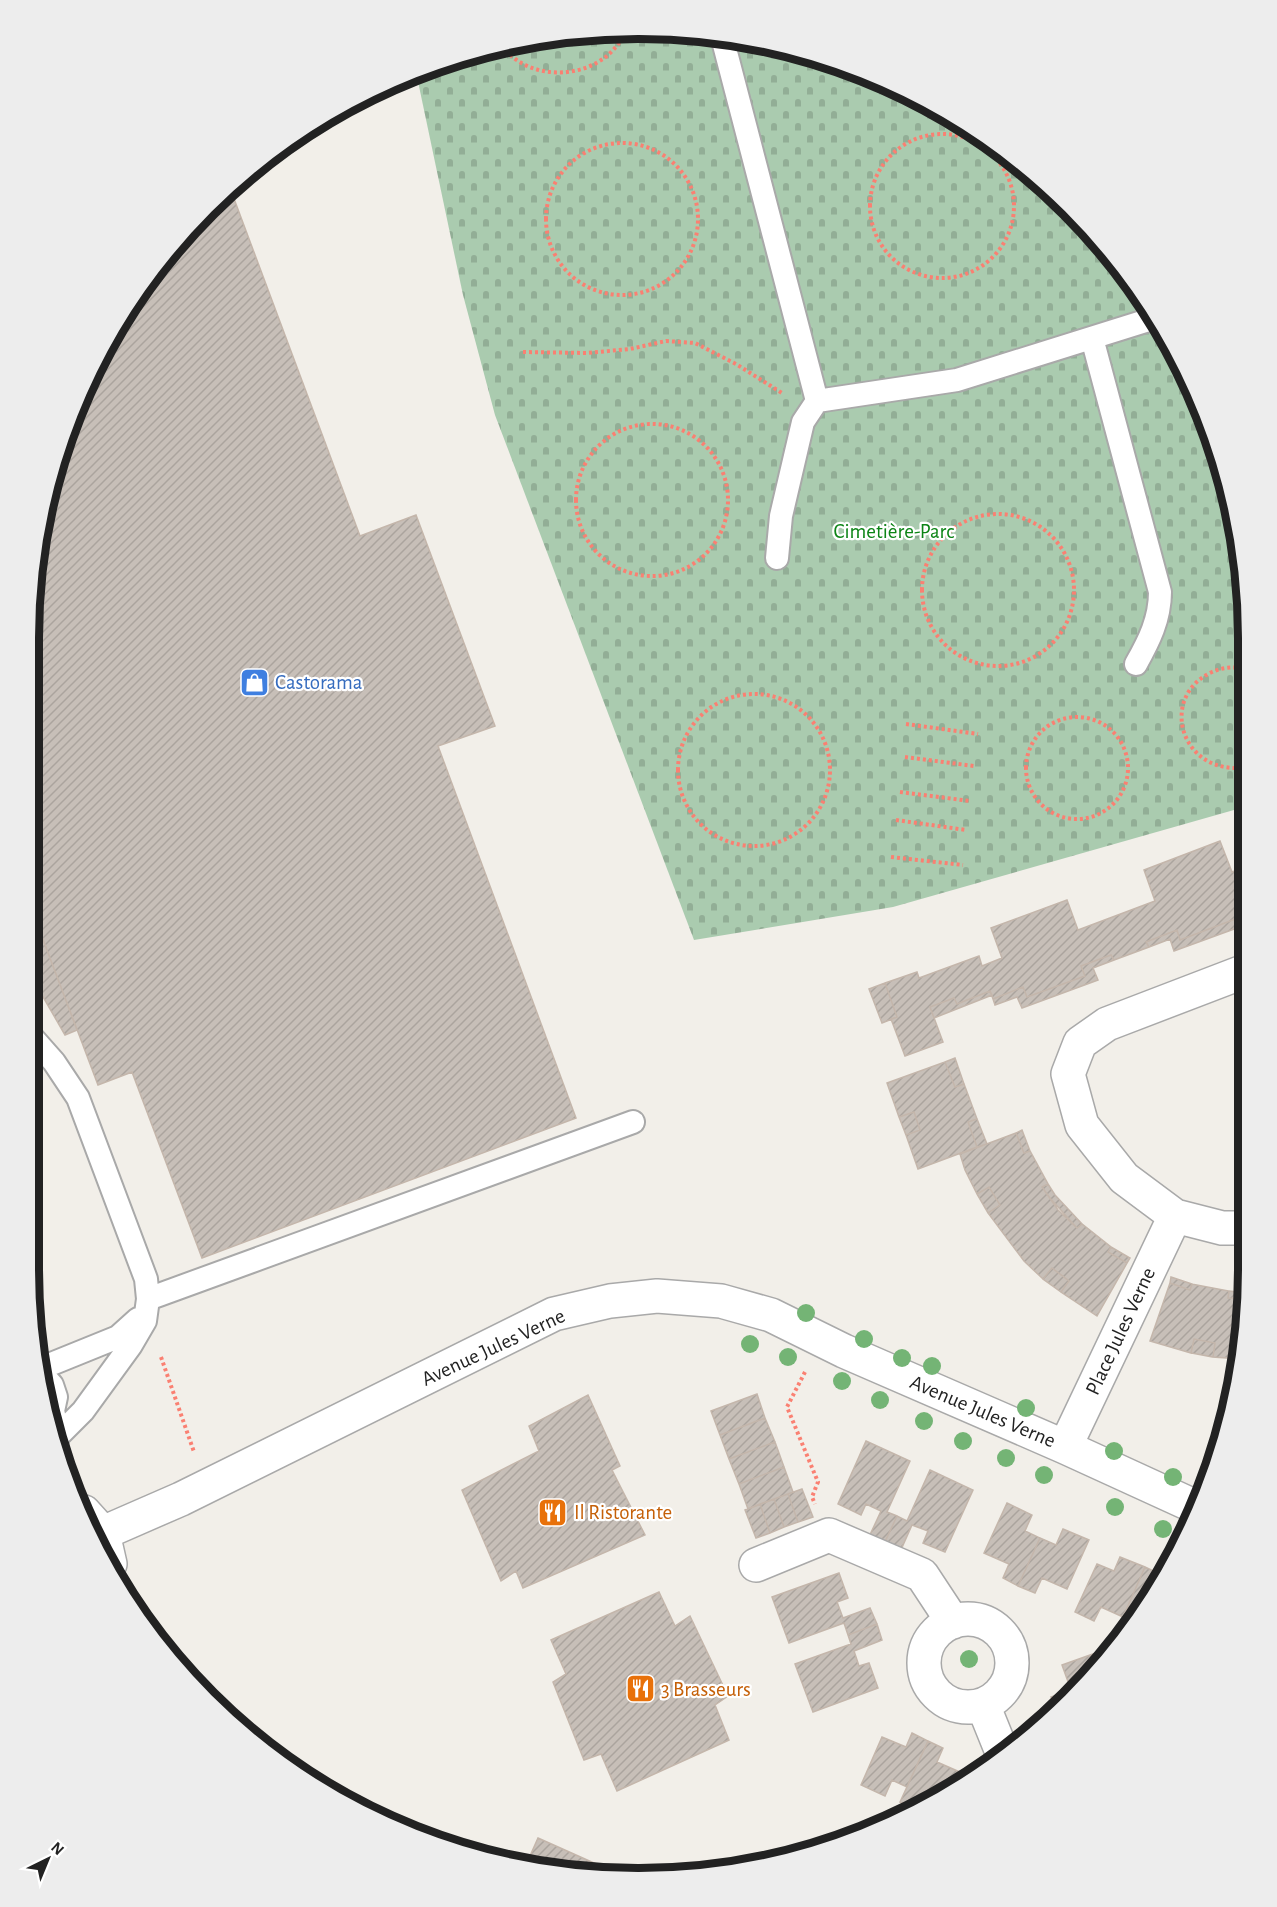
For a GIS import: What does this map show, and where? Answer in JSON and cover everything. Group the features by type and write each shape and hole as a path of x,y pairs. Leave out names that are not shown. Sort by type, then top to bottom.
{"street":[{"path":"1238,974 1107,1024 1080,1043 1068,1074 1082,1125 1124,1178 1174,1216 1222,1228 1238,1228"},
{"name":"Place Jules Verne","path":"1065,1446 1174,1216"},
{"name":"Avenue Jules Verne","path":"101,1535 554,1314 610,1301 657,1296 721,1300 771,1315 844,1351 1065,1446 1189,1504"},
{"path":"756,1565 829,1535 922,1575 953,1622"},
{"path":"968,1619 983,1622 996,1630 1006,1641 1011,1656 1011,1670 1006,1685 983,1705 970,1707 943,1700 926,1678 925,1651 931,1638 941,1628 953,1622 968,1619"},
{"path":"983,1705 1000,1746"}],"lane":[{"path":"724,45 814,406"},
{"path":"777,558 781,516 803,422 814,406 957,380 1147,321"},
{"path":"1092,338 1160,592 1160,608 1155,625 1136,664"},
{"path":"39,1044 78,1098 146,1279 148,1305 145,1321 131,1345 83,1411 62,1434"},
{"path":"47,1366 118,1337 148,1305 633,1122"},
{"path":"51,1384 56,1397 55,1403"}],"path":[{"path":"511,53 521,62 539,71 575,72 592,66 607,56 622,39"},
{"path":"974,141 953,134 923,136 896,150 877,174 870,203 872,219 876,234 896,261 910,270 943,278 959,276 989,261 1000,249 1013,219 1012,194 1005,170 995,157"},
{"path":"620,143 640,145 658,152 687,178 695,196 698,216 697,236 690,255 678,272 662,284 644,293 624,296 604,294 587,288 572,278 560,264 551,248 546,231 549,196 556,180 567,165 582,154 601,146 620,143"},
{"path":"523,352 598,352 630,349 666,341 695,344 814,406"},
{"path":"658,423 691,434 705,445 716,458 724,474 728,491 728,508 724,524 708,552 681,570 658,575 633,574 604,560 592,547 583,532 576,506 578,480 595,448 624,428 658,423"},
{"path":"996,514 1016,516 1035,523 1051,535 1064,551 1072,569 1075,587 1068,622 1059,637 1031,660 996,667 978,664 960,657 945,645 933,629 925,611 922,592 924,573 931,554 942,539 967,521 996,514"},
{"path":"1238,669 1218,670 1206,675 1196,683 1188,694 1182,720 1184,733 1190,745 1204,759 1222,768 1238,769"},
{"path":"745,694 763,694 796,706 809,718 824,740 830,765 830,783 825,800 806,827 778,843 746,846 731,843 703,827 692,815 684,801 679,784 678,766 681,748 698,718 728,698 745,694"},
{"path":"1073,717 1095,721 1114,733 1122,745 1127,774 1116,801 1090,817 1075,819 1059,816 1035,797 1028,783 1026,768 1028,753 1035,739 1045,728 1058,720 1073,717"},
{"path":"906,724 978,734"},
{"path":"905,757 974,766"},
{"path":"900,792 970,801"},
{"path":"896,820 966,830"},
{"path":"891,857 963,865"},
{"path":"160,1355 194,1452 184,1457"},
{"path":"805,1372 787,1407 818,1482 812,1497 829,1535"}],"green space":[{"name":"Cimetière-Parc","path":"599,40 678,40 717,44 794,59 831,71 904,101 972,140 1034,188 1089,243 1137,305 1176,373 1192,409 1218,483 1233,560 1238,638 1238,809 893,907 694,940 495,415 463,295 418,82 483,59 560,44"}],"building":[{"name":"Castorama","path":"233,197 360,536 416,515 495,726 438,746 576,1118 202,1258 132,1072 98,1085 39,929 39,638 44,560 59,483 85,409 101,373 140,305 163,274 188,243"},
{"path":"1220,841 1232,872 1238,870 1238,907 1235,908 1238,918 1180,940 1177,930 1146,942 1149,947 1114,960 1111,955 1081,966 1085,976 1027,997 1023,987 993,999 990,991 957,1004 954,998 930,1007 943,1042 905,1056 891,1019 897,1017 885,983 917,972 919,978 979,956 982,966 1002,958 991,928 1067,900 1078,930 1155,901 1144,870"},
{"path":"1238,918 1238,928 1174,951 1170,939 1149,947 1146,942 1177,930 1180,940"},
{"path":"39,929 77,1030 65,1035 39,990"},
{"path":"1111,955 1114,960 1093,968 1098,980 1022,1008 1017,997 995,1005 993,999 1023,987 1027,997 1085,976 1081,966"},
{"path":"885,983 897,1017 882,1023 869,989"},
{"path":"990,991 992,995 934,1018 930,1007 954,998 957,1004"},
{"path":"955,1058 964,1084 955,1087 945,1062"},
{"path":"945,1062 955,1087 964,1084 977,1119 968,1122 977,1147 918,1169 906,1135 920,1130 914,1112 899,1117 887,1083"},
{"path":"914,1112 920,1130 906,1135 899,1117"},
{"path":"977,1119 987,1144 977,1147 968,1122"},
{"path":"1022,1130 1030,1151 1024,1153 1016,1133"},
{"path":"1016,1133 1024,1153 1030,1151 1048,1184 1042,1187 1058,1210 1077,1228 1082,1224 1111,1247 1108,1252 1127,1263 1097,1316 1061,1292 1069,1281 1052,1268 1043,1279 1024,1261 988,1213 1000,1205 989,1187 977,1194 965,1170 960,1154"},
{"path":"1048,1184 1082,1224 1077,1228 1042,1187"},
{"path":"989,1187 1000,1205 988,1213 977,1194"},
{"path":"1111,1247 1130,1258 1127,1263 1108,1252"},
{"path":"1052,1268 1069,1281 1061,1292 1043,1279"},
{"path":"1171,1277 1192,1284 1190,1290 1170,1283"},
{"path":"1170,1283 1190,1290 1192,1284 1229,1291 1228,1298 1237,1299 1231,1358 1213,1357 1215,1343 1194,1339 1191,1353 1150,1341"},
{"path":"1229,1291 1237,1292 1237,1299 1228,1298"},
{"path":"1194,1339 1215,1343 1213,1357 1191,1353"},
{"path":"757,1394 765,1418 720,1435 711,1411"},
{"name":"Il Ristorante","path":"588,1395 620,1466 612,1470 645,1535 523,1588 516,1571 501,1581 462,1490 539,1451 529,1426"},
{"path":"765,1418 775,1442 729,1459 720,1435"},
{"path":"866,1441 910,1461 887,1512 897,1516 884,1544 869,1537 881,1511 866,1504 861,1515 838,1504"},
{"path":"775,1442 784,1467 739,1484 729,1459"},
{"path":"784,1467 793,1492 748,1509 739,1484"},
{"path":"930,1470 973,1490 945,1552 923,1543 928,1531 912,1525 900,1552 884,1544 897,1516 907,1521"},
{"path":"802,1489 813,1517 798,1522 788,1494"},
{"path":"788,1494 798,1522 784,1527 774,1499"},
{"path":"774,1499 784,1527 770,1533 760,1504"},
{"path":"1007,1503 1032,1515 1025,1531 1040,1538 1018,1586 1003,1578 1009,1564 984,1553"},
{"path":"760,1504 770,1533 756,1538 745,1510"},
{"path":"1063,1529 1089,1540 1067,1589 1042,1578 1035,1593 1018,1586 1040,1538 1056,1545"},
{"path":"1120,1557 1145,1567 1123,1617 1101,1607 1094,1621 1075,1612 1097,1564 1114,1571"},
{"path":"1145,1567 1156,1572 1137,1602 1125,1618 1123,1617"},
{"path":"839,1573 848,1598 837,1602 843,1618 870,1608 877,1624 848,1635 844,1623 789,1643 772,1597"},
{"name":"3 Brasseurs","path":"659,1592 675,1626 690,1616 728,1696 715,1705 729,1740 617,1791 601,1754 584,1760 553,1682 566,1674 551,1640"},
{"path":"877,1624 882,1640 854,1651 859,1666 869,1663 878,1688 813,1712 795,1664 851,1644 848,1635"},
{"path":"1099,1652 1069,1685 1062,1665"},
{"path":"912,1733 928,1741 907,1787 892,1780 885,1796 861,1785 882,1737 906,1747"},
{"path":"928,1741 943,1748 937,1762 962,1773 906,1805 900,1802"},
{"path":"538,1838 603,1867 560,1863 529,1857"}],"place":[{"name":"Castorama","path":"254,682"},
{"name":"Il Ristorante","path":"553,1512"},
{"name":"3 Brasseurs","path":"640,1689"}]}
